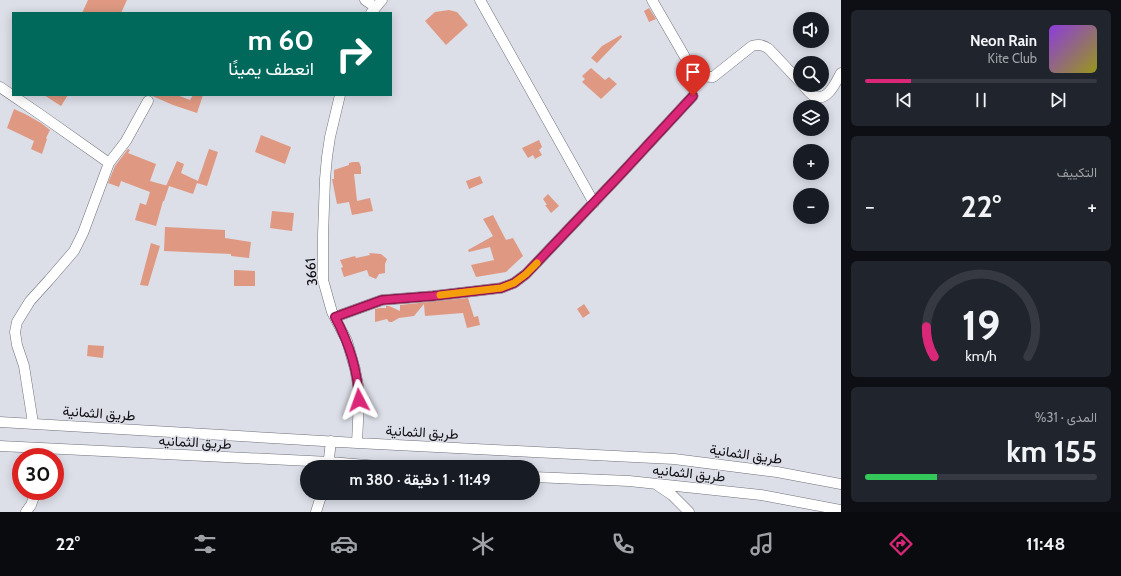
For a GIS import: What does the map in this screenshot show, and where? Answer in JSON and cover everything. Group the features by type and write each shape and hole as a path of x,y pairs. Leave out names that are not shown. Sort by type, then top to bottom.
{"street":[{"path":"365,0 376,7"},
{"path":"480,0 594,203"},
{"path":"652,0 689,64 696,73 706,77 713,77 752,46 757,44 764,46 769,50 793,75"},
{"path":"809,92 813,96 819,98 825,96 834,87 841,73"},
{"path":"0,87 12,95"},
{"path":"13,96 109,163"},
{"name":"3661","path":"340,96 327,157 323,235 323,280 332,312 347,341 358,384 359,400 357,443"},
{"path":"335,317 382,300 501,288 514,283 526,274 594,203 693,96"},
{"path":"33,423 24,366 17,345 15,332 17,322 30,301 74,251 83,232 109,163 126,141 148,101"},
{"name":"طريق الثمانية","path":"0,422 331,442 674,459 777,472 841,484"},
{"path":"329,460 331,442"},
{"name":"طريق الثمانيه","path":"0,446 12,448"},
{"name":"طريق الثمانيه","path":"64,454 300,464"},
{"name":"طريق الثمانيه","path":"540,477 629,481 761,495 841,510"},
{"path":"657,484 672,495 689,512"},
{"path":"26,512 33,500"},
{"path":"316,512 320,500"}],"building":[{"path":"88,0 127,0 121,12 82,12"},
{"path":"649,8 656,19 649,22 644,11"},
{"path":"449,10 457,12 468,25 446,45 425,21 435,12"},
{"path":"621,35 622,37 597,63 591,58 602,46"},
{"path":"591,68 605,80 609,77 617,84 601,99 582,82 585,79 582,76"},
{"path":"46,96 67,96 61,106"},
{"path":"152,96 180,96 190,100 192,96 203,96 197,113"},
{"path":"14,109 41,123 50,130 46,138 47,139 42,154 31,149 34,141 7,128"},
{"path":"261,135 291,147 285,164 255,152"},
{"path":"539,140 542,147 539,150 542,155 535,159 533,155 528,158 522,148"},
{"path":"128,149 130,150 128,153 156,164 150,181 166,186 177,161 184,164 181,173 198,181 209,149 218,152 207,186 197,183 193,194 169,186 156,226 135,220 140,203 146,205 150,192 121,181 119,187 108,183 115,166"},
{"path":"359,162 361,167 361,174 354,174 357,201 370,198 373,211 352,215 349,202 337,204 332,179 334,179 334,170 349,165 349,163"},
{"path":"480,176 483,183 469,189 466,181"},
{"path":"548,194 559,206 551,213 545,205 547,205 543,199"},
{"path":"272,211 294,213 292,231 270,228"},
{"path":"493,215 506,240 513,238 523,256 506,272 476,277 471,265 494,260 490,247 469,252 468,250 493,236 483,219"},
{"path":"165,227 225,230 225,238 251,242 249,258 231,256 231,254 164,251"},
{"path":"151,243 160,246 148,286 140,285"},
{"path":"369,253 381,254 387,259 385,264 385,273 379,274 376,279 369,276 367,270 344,277 341,268 343,267 340,260 355,256 356,258 370,255"},
{"path":"234,270 255,271 255,286 234,286"},
{"path":"316,270 317,282 314,283 309,273"},
{"path":"468,298 474,317 478,316 480,325 467,328 463,313 425,316 424,304 414,316 399,318 392,322 389,322 387,319 375,322 375,309 386,308 386,306 400,311 400,305"},
{"path":"584,304 590,313 583,318 577,309"},
{"path":"88,345 104,346 103,358 87,356"}],"slow traffic":[{"path":"440,295 501,288 514,283 537,263"}],"route":[{"path":"359,400 358,384 352,355 335,317 382,300 501,288 514,283 526,274 693,96"}]}
